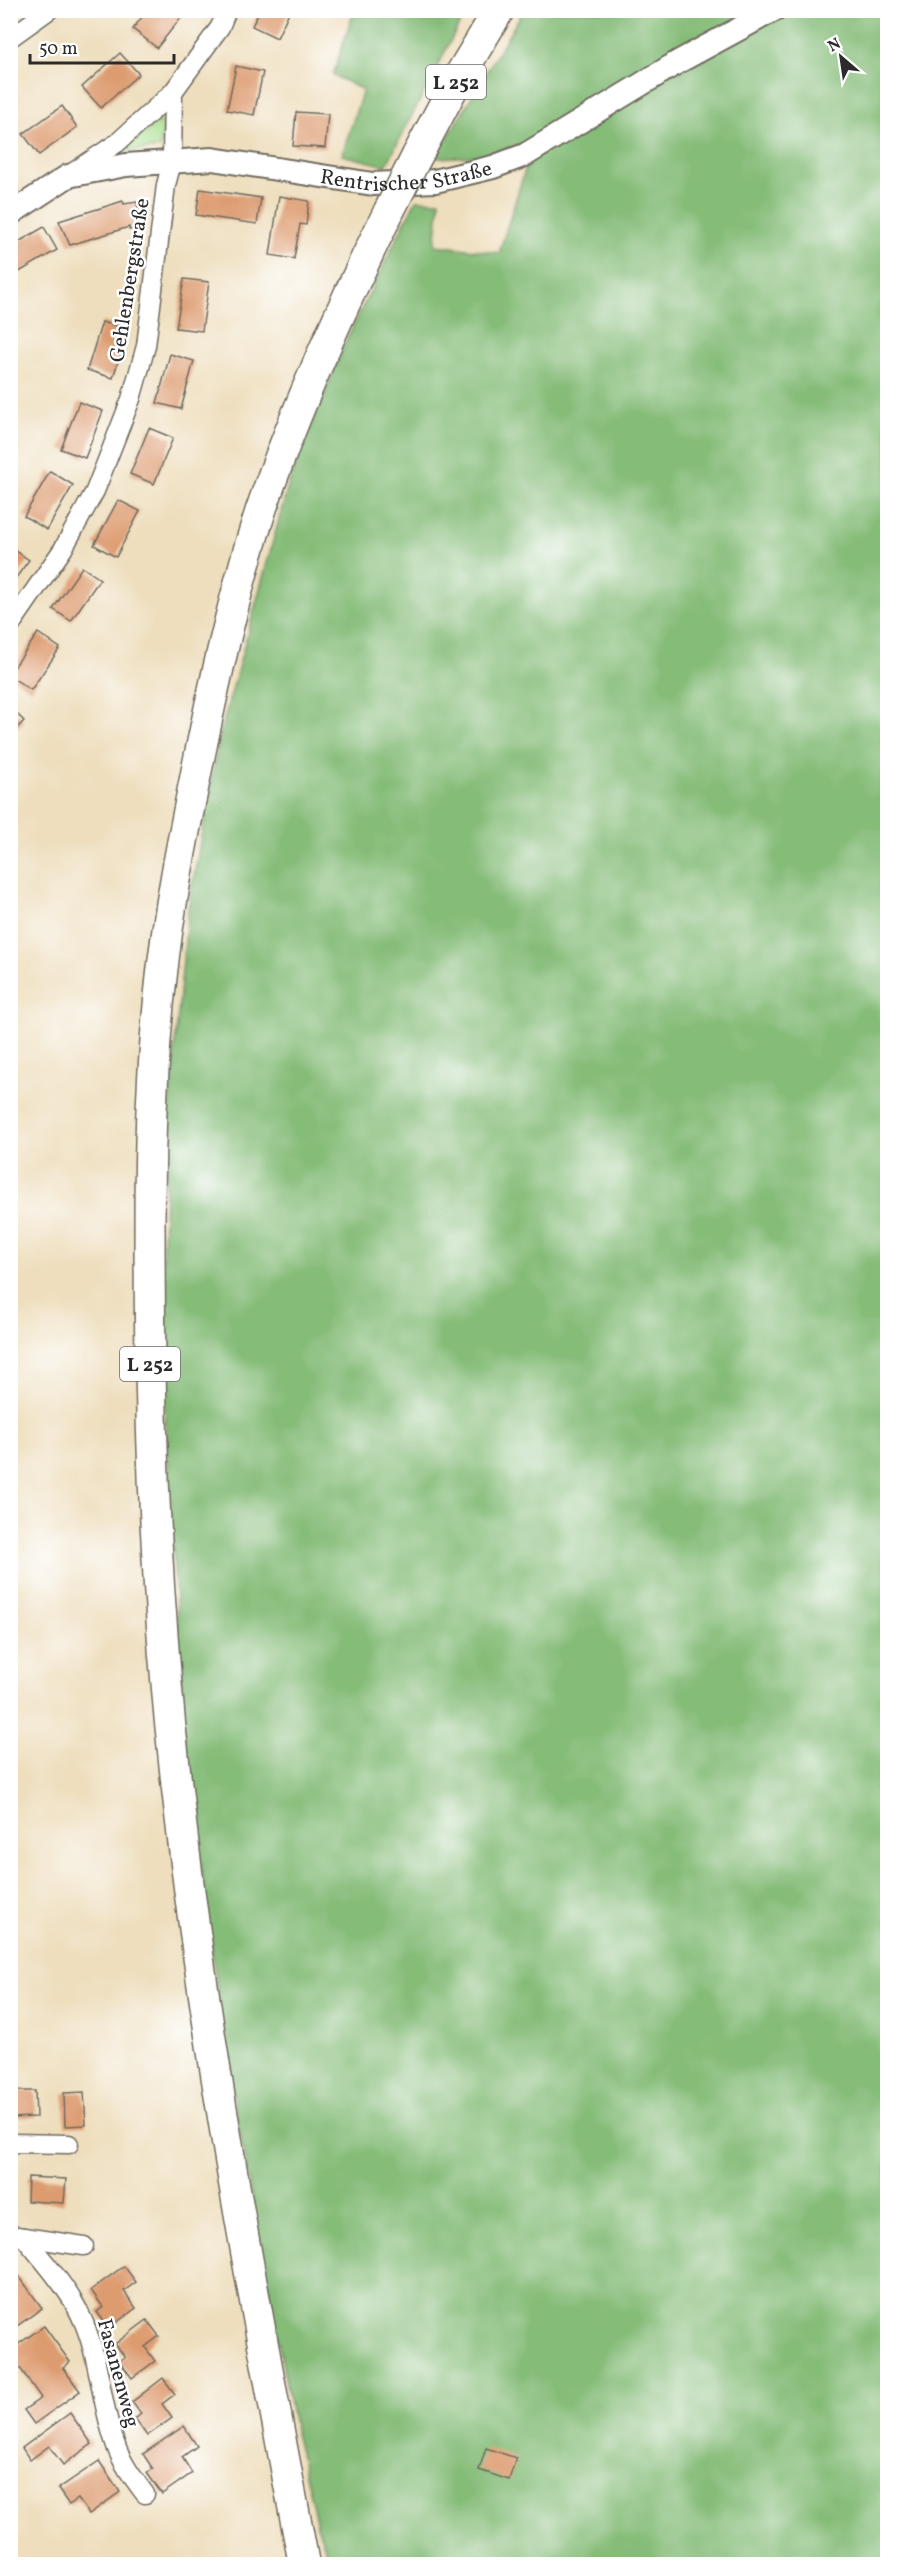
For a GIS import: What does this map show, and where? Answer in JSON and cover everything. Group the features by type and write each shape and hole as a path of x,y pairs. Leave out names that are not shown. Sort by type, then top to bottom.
{"highway":[{"name":"L 252","path":"304,2558 231,2169 180,1816 165,1675 155,1522 150,1375 149,1123 161,979 187,816 216,678 260,514 295,417 346,299 457,80 499,10"}],"street":[{"path":"10,38 49,10"},
{"path":"68,176 117,143 174,92 220,27 227,10"},
{"name":"Rentrischer Straße","path":"10,214 68,176 126,165 212,159 373,184 435,181 493,167 525,155 678,62 774,10"},
{"name":"Gehlenbergstraße","path":"10,626 63,549 95,491 131,399 146,346 166,185 172,162 174,92"},
{"path":"10,2143 69,2144"},
{"path":"17,2236 84,2246"},
{"name":"Fasanenweg","path":"17,2236 57,2278 83,2321 100,2374 114,2442 130,2474 145,2494"}],"green space":[{"path":"354,11 466,11 386,166 342,155 363,90 333,75"},
{"path":"523,11 887,11 887,2564 330,2564 317,2525 295,2432 225,2053 183,1722 164,1394 163,1239 169,1108 188,908 220,734 290,479 348,336 416,200 440,201 435,245 499,253 534,141 484,156 435,158"},
{"path":"159,121 164,126 160,148 126,151 125,148"}],"building":[{"path":"147,10 187,10 157,48 133,29"},
{"path":"260,10 290,10 277,38 252,26"},
{"path":"120,53 139,74 101,108 82,87"},
{"path":"236,66 263,72 254,115 227,110"},
{"path":"62,106 77,127 39,155 23,134"},
{"path":"296,112 328,114 325,148 293,146"},
{"path":"200,189 261,198 257,224 196,215"},
{"path":"279,196 309,201 306,225 300,224 294,259 270,255"},
{"path":"123,201 124,204 137,202 142,228 129,230 129,227 70,245 59,221"},
{"path":"44,227 57,250 14,275 10,269 10,247"},
{"path":"184,279 209,282 202,331 176,328"},
{"path":"102,322 128,329 113,378 87,370"},
{"path":"170,354 194,361 181,409 157,403"},
{"path":"79,402 103,411 85,458 61,449"},
{"path":"149,428 173,438 154,484 130,474"},
{"path":"50,471 73,485 47,530 24,516"},
{"path":"118,500 140,511 116,557 94,545"},
{"path":"10,547 29,560 10,586"},
{"path":"82,567 100,579 71,621 53,609"},
{"path":"38,633 60,648 31,690 10,676 10,673"},
{"path":"10,707 24,721 10,735"},
{"path":"10,2091 35,2091 36,2117 10,2118"},
{"path":"84,2092 86,2125 65,2126 64,2093"},
{"path":"28,2177 66,2179 64,2203 27,2201"},
{"path":"124,2266 136,2282 124,2291 136,2308 109,2328 97,2312 103,2307 91,2290"},
{"path":"19,2276 42,2308 10,2331 10,2283"},
{"path":"147,2320 159,2336 145,2347 155,2361 132,2378 119,2361 125,2357 115,2344"},
{"path":"44,2326 70,2362 63,2368 80,2391 34,2424 24,2410 41,2398 20,2368 10,2375 10,2350"},
{"path":"163,2378 175,2394 162,2404 172,2418 147,2436 135,2419 141,2414 132,2402"},
{"path":"70,2413 92,2444 63,2465 49,2446 30,2460 22,2448"},
{"path":"184,2426 197,2446 182,2457 192,2473 162,2494 147,2473 153,2469 143,2454"},
{"path":"486,2448 516,2458 509,2480 479,2470"},
{"path":"99,2461 120,2492 89,2514 78,2499 69,2505 58,2489"}]}
